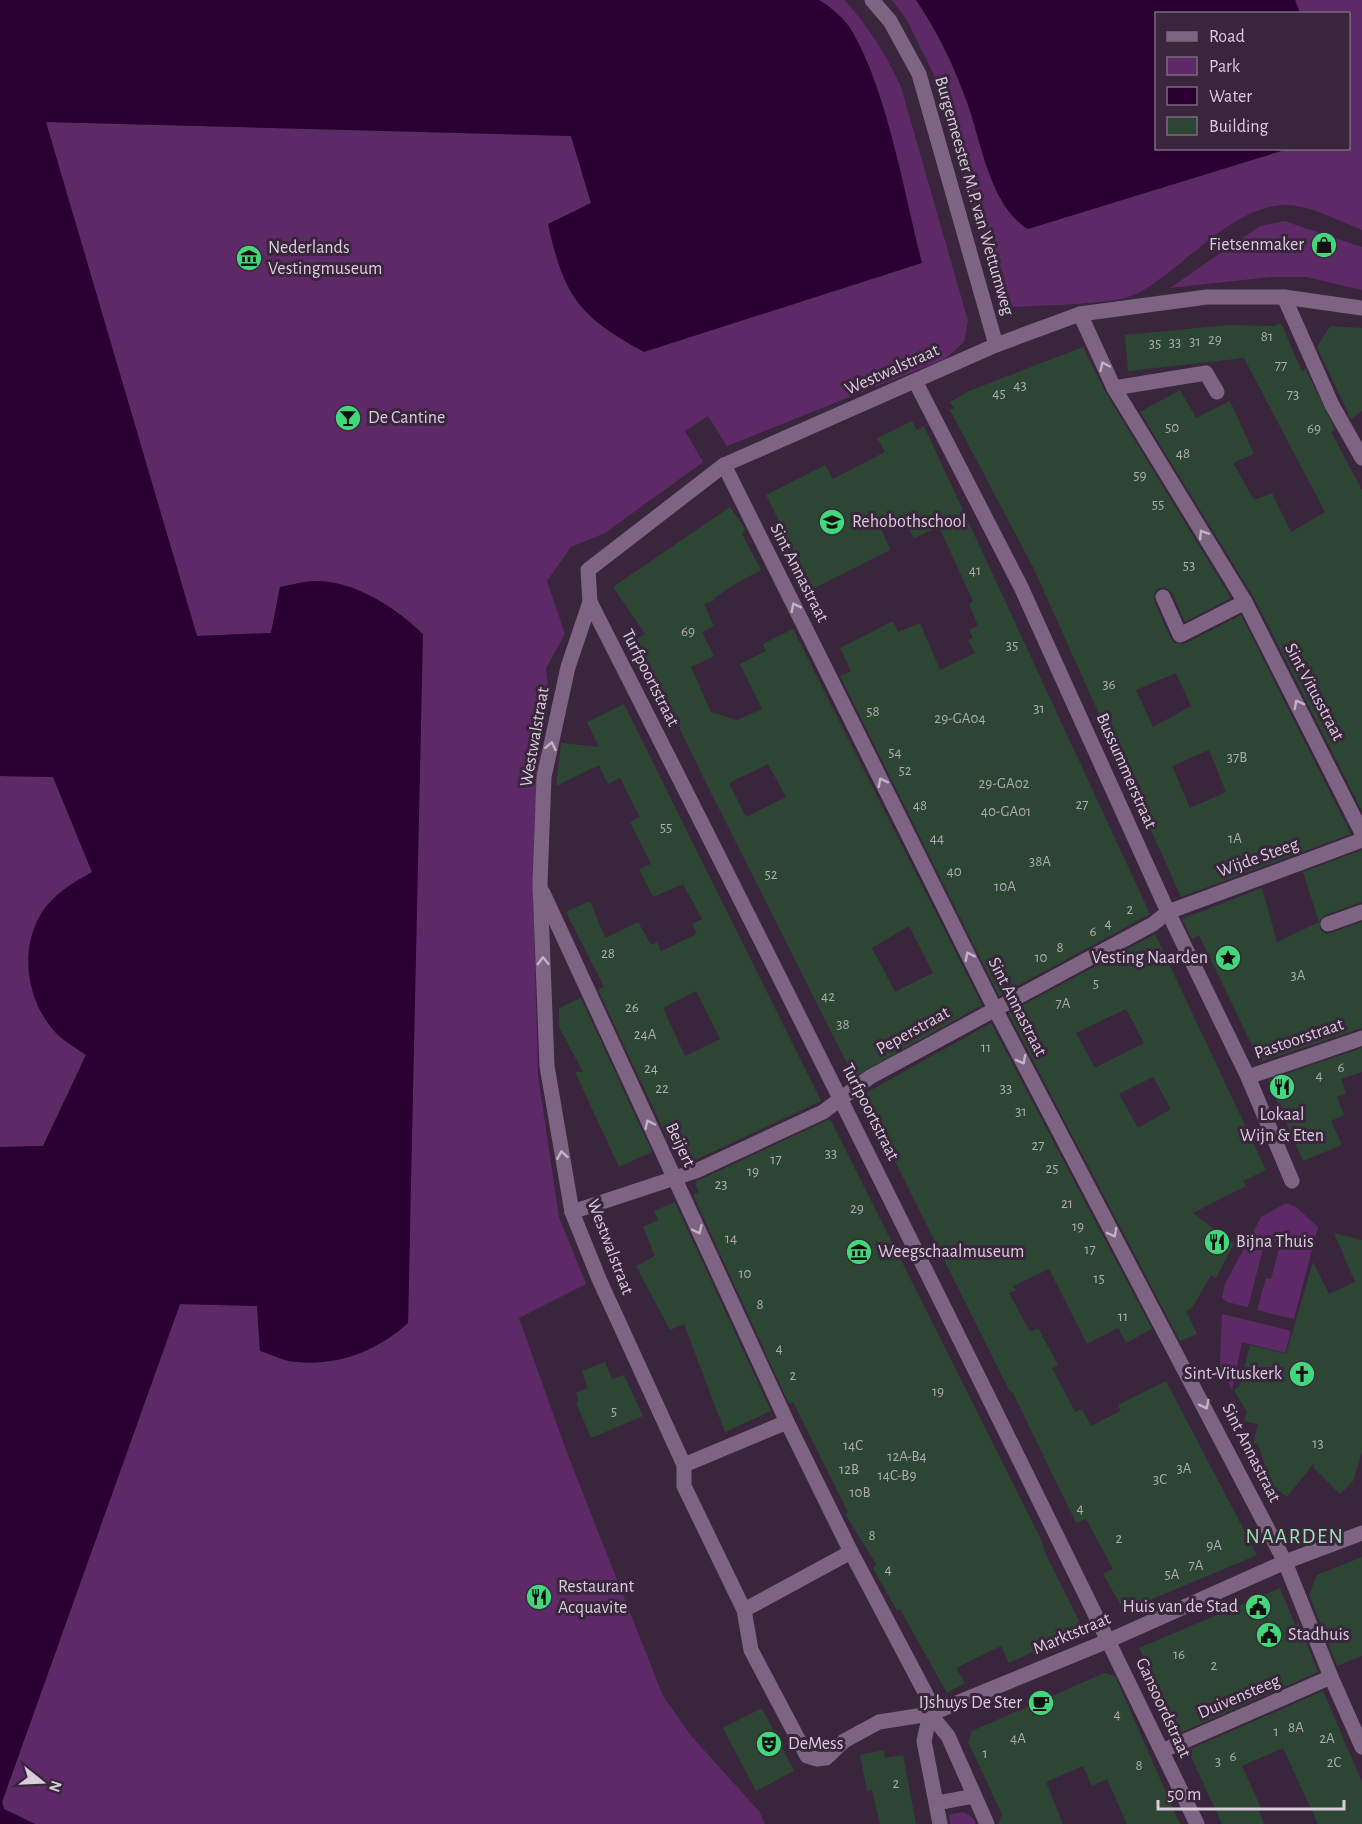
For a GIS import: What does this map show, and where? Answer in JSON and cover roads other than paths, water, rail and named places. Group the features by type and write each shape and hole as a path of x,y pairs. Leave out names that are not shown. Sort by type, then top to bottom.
{"street":[{"name":"Burgemeester M.P. van Wettumweg","path":"872,0 890,21 919,74 996,345"},
{"name":"Westwalstraat","path":"826,1758 816,1759 807,1756 751,1650 744,1610 684,1486 684,1465 599,1279 572,1212 547,1066 540,884 544,777 568,667 590,603 588,570 724,465 996,345 1080,314 1207,297 1284,297 1362,308"},
{"path":"1284,297 1332,405 1362,458"},
{"name":"Sint Vitusstraat","path":"1080,314 1114,388 1245,602 1362,832"},
{"path":"1114,388 1206,373 1217,392"},
{"name":"Bussummerstraat","path":"915,381 1021,587 1168,912 1248,1077 1292,1181"},
{"name":"Sint Annastraat","path":"724,465 995,1009 1285,1562 1330,1677 1362,1748"},
{"path":"1163,597 1180,634 1245,602"},
{"name":"Turfpoortstraat","path":"590,603 841,1097 1110,1640"},
{"name":"Wijde Steeg","path":"1168,912 1362,840"},
{"name":"Beijert","path":"540,884 787,1422 851,1552 928,1698 930,1714"},
{"name":"Peperstraat","path":"572,1212 696,1171 823,1112 870,1077 1153,924 1168,912"},
{"path":"1328,924 1362,912"},
{"name":"Pastoorstraat","path":"1248,1077 1362,1038"},
{"path":"684,1465 787,1422"},
{"name":"Marktstraat","path":"826,1758 844,1742 879,1722 930,1714 1110,1640 1285,1562 1362,1533"},
{"path":"744,1610 851,1552"},
{"name":"Gansoordstraat","path":"1110,1640 1197,1824"},
{"name":"Duivensteeg","path":"1162,1751 1330,1677"},
{"path":"930,1714 924,1741 940,1824"},
{"path":"930,1714 948,1736 987,1824"},
{"path":"937,1803 974,1796"}],"water":[{"path":"0,0 819,0 837,14 852,31 876,84 894,144 922,263 644,352 603,327 589,315 568,287 560,269 548,224 591,203 571,136 46,122 197,636 271,633 280,587 312,581 343,585 358,590 400,614 423,634 408,1323 370,1349 342,1359 312,1363 296,1362 260,1351 257,1306 180,1304 2,1802 4,1809 35,1824 0,1824 0,1147 43,1146 86,1055 58,1035 41,1012 34,995 28,961 35,927 43,911 63,890 92,872 53,777 0,776"},
{"path":"916,0 1295,0 1300,12 1155,12 1155,150 1285,150 1028,229 1004,205 995,188 966,99 938,35"}],"place":[{"name":"Fietsenmaker","path":"1324,245"},
{"name":"Nederlands Vestingmuseum","path":"249,258"},
{"name":"De Cantine","path":"348,418"},
{"name":"Rehobothschool","path":"832,522"},
{"name":"Vesting Naarden","path":"1228,958"},
{"name":"Lokaal Wijn & Eten","path":"1282,1087"},
{"name":"Bijna Thuis","path":"1217,1242"},
{"name":"Weegschaalmuseum","path":"859,1252"},
{"name":"Sint-Vituskerk","path":"1302,1374"},
{"name":"Restaurant Acquavite","path":"539,1597"},
{"name":"Huis van de Stad","path":"1258,1607"},
{"name":"Stadhuis","path":"1269,1635"},
{"name":"IJshuys De Ster","path":"1041,1703"},
{"name":"DeMess","path":"769,1744"}],"district":[{"name":"NAARDEN","path":"1295,1536"}]}
